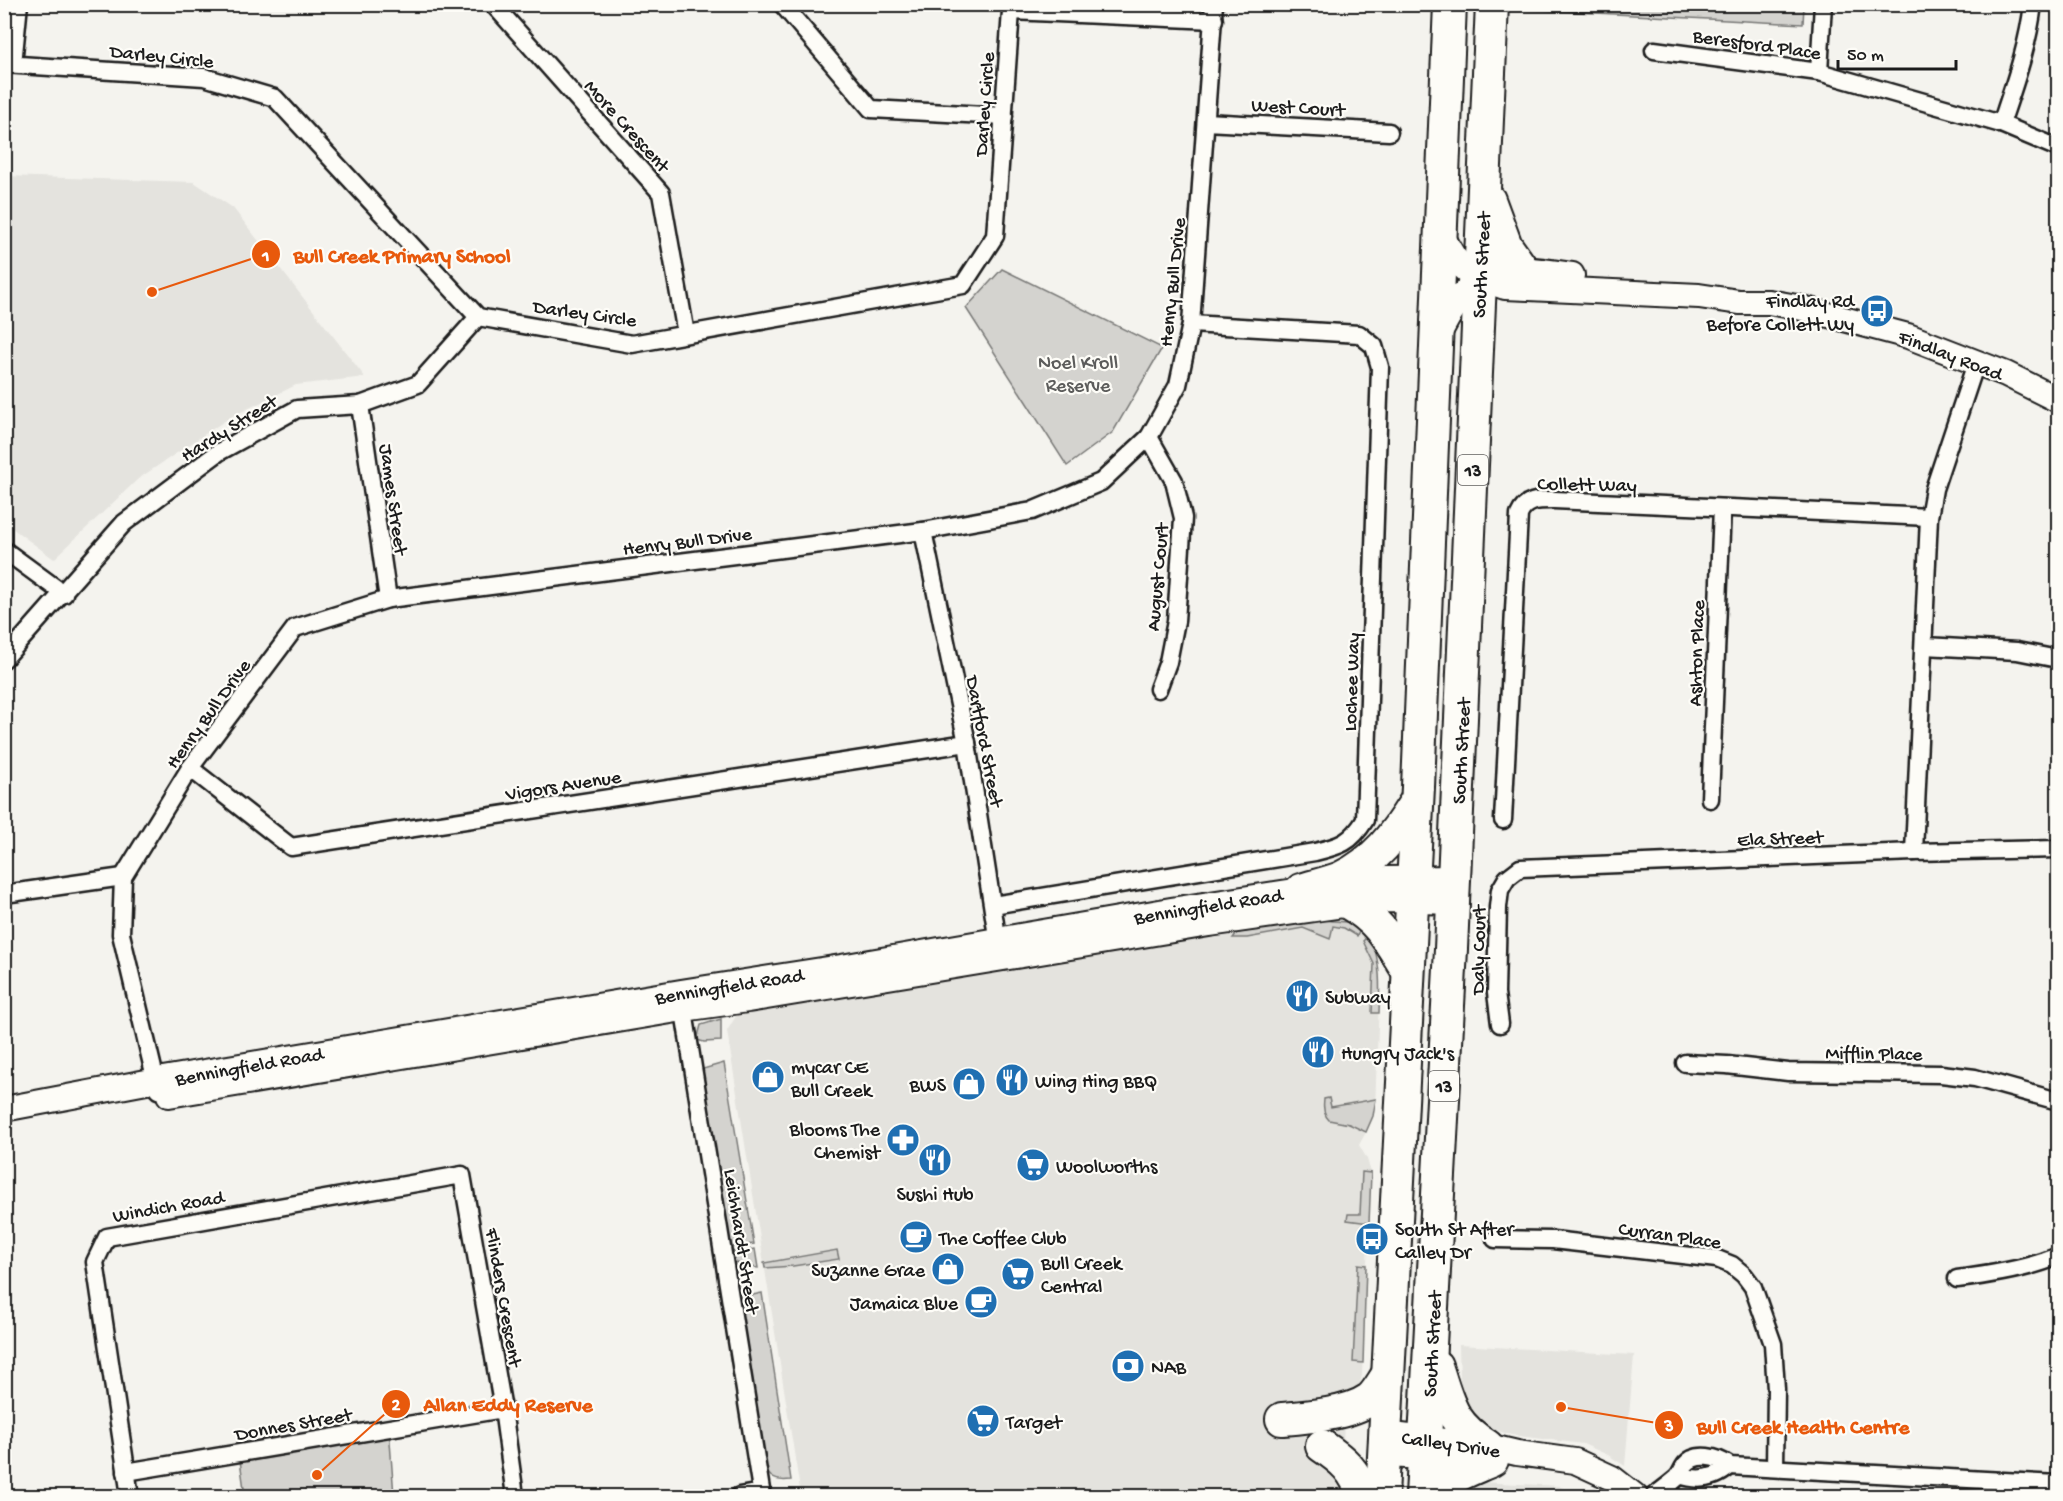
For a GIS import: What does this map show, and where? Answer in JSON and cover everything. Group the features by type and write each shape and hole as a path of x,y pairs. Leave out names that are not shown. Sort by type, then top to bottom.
{"highway":[{"name":"South Street","path":"1382,1497 1417,801 1450,4"},
{"name":"South Street","path":"1422,1497 1454,890 1492,4"},
{"path":"1485,181 1506,246 1524,270"},
{"path":"1301,890 1340,878 1366,862 1389,842 1417,801"},
{"path":"1350,904 1377,923 1408,971"},
{"path":"1430,1348 1447,1404 1457,1421 1471,1436 1499,1453 1452,1480 1434,1497"},
{"path":"1282,1419 1302,1418 1358,1406 1372,1397 1387,1376"},
{"path":"1322,1446 1344,1461 1352,1472 1363,1497"}],"main road":[{"name":"Findlay Road","path":"1439,229 1452,257 1463,270 1479,279 1505,287 1699,296 1739,302 1769,302 1831,314 1908,336 2006,374 2058,399"},
{"name":"Findlay Road","path":"1435,340 1455,305 1467,290 1479,279 1502,269 1699,284 1737,289 1769,302"},
{"name":"Benningfield Road","path":"999,950 1171,910 1371,880 1412,890 1454,890"},
{"name":"Benningfield Road","path":"4,1109 158,1088 682,1000 999,950 1386,900 1412,890"},
{"name":"Benningfield Road","path":"4,1125 158,1088"},
{"name":"Calley Drive","path":"1384,1444 1575,1461 1612,1478 1635,1497"}],"street":[{"path":"9,64 18,4"},
{"name":"More Crescent","path":"493,4 661,193 686,334"},
{"path":"782,4 872,109 1004,116"},
{"path":"1819,72 1823,4"},
{"path":"2001,124 2023,60 2031,26 2033,4"},
{"path":"1010,8 1214,12"},
{"name":"Darley Circle","path":"9,64 204,77 275,98 478,317 632,344 963,285 995,236 1010,8"},
{"name":"Henry Bull Drive","path":"158,1088 121,934 123,877 190,768 295,628 388,599 922,531 1032,511 1101,482 1149,437 1178,385 1191,324 1214,12"},
{"name":"Beresford Place","path":"1654,50 1819,72 2001,124 2058,148"},
{"name":"West Court","path":"1206,122 1389,132"},
{"name":"Hardy Street","path":"4,659 64,594 124,523 219,452 297,409 360,405 418,384 478,317"},
{"name":"Lochee Way","path":"993,905 1315,852 1344,843 1359,831 1365,820 1380,367 1374,346 1359,334 1191,324"},
{"path":"1914,852 1929,517 1934,489 1976,363"},
{"name":"James Street","path":"360,405 388,599"},
{"name":"August Court","path":"1149,437 1174,481 1183,518 1176,621 1168,662 1158,689"},
{"name":"Collett Way","path":"1503,820 1519,515 1530,501 1929,517"},
{"name":"Ashton Place","path":"1710,799 1722,508"},
{"name":"Dartford Street","path":"922,531 968,743 999,950"},
{"path":"4,550 64,594"},
{"path":"1924,646 2017,651 2058,659"},
{"name":"Vigors Avenue","path":"190,768 291,847 968,743"},
{"name":"Ela Street","path":"1507,878 1520,868 1914,852 2058,849"},
{"path":"4,894 123,877"},
{"name":"Daly Court","path":"1500,1024 1496,993 1496,949 1500,890 1507,878"},
{"name":"Leichhardt Street","path":"682,1000 762,1496"},
{"name":"Mifflin Place","path":"1685,1063 1788,1072 1941,1074 1975,1078 2058,1101"},
{"name":"Flinders Crescent","path":"462,1175 503,1409 515,1497"},
{"name":"Windich Road","path":"129,1497 95,1262 107,1237 462,1175"},
{"name":"Curran Place","path":"1495,1239 1553,1240 1718,1259 1738,1270 1753,1287 1773,1344 1776,1389 1775,1468"},
{"path":"1957,1279 1992,1274 2058,1256"},
{"name":"Donnes Street","path":"126,1472 503,1409"},
{"path":"1654,1497 1680,1476 1700,1480 1722,1473 1730,1466 2058,1484"},
{"path":"739,1497 750,1494 762,1496"}],"shaded area":[{"path":"5,176 194,182 233,208 365,377 296,385 229,418 138,479 54,559 5,523"},
{"name":"Bull Creek Central","path":"1333,920 1365,931 1376,951 1380,970 1375,1110 1372,1121 1359,1145 1367,1159 1371,1173 1362,1375 1359,1388 1345,1398 1342,1468 1350,1496 801,1496 727,1031 736,1016 1300,922"},
{"path":"1459,1345 1634,1355 1625,1466 1608,1455 1583,1444 1511,1435 1477,1421 1464,1403 1460,1383"},
{"path":"1480,1482 1559,1486 1577,1496 1456,1496"}],"green space":[{"path":"1523,4 1804,5 1803,24 1522,9"},
{"name":"Noel Kroll Reserve","path":"1002,269 1162,348 1113,432 1067,466 966,308"},
{"path":"1322,920 1346,922 1360,930 1357,936 1344,928 1333,926 1330,939 1303,928 1247,938 1233,938 1237,933"},
{"path":"1367,937 1371,938 1378,966 1379,1013 1372,1013 1374,964 1363,941"},
{"path":"721,1019 721,1041 697,1040 701,1025"},
{"path":"724,1063 754,1244 730,1247 702,1074 703,1069"},
{"path":"1329,1098 1331,1107 1376,1099 1373,1116 1366,1132 1349,1124 1329,1120 1325,1113 1324,1099"},
{"path":"1362,1172 1371,1173 1369,1223 1347,1220 1348,1214 1360,1214"},
{"path":"755,1249 758,1268 742,1266 734,1261 731,1252"},
{"path":"837,1250 839,1259 765,1268 764,1263"},
{"path":"1358,1264 1366,1265 1363,1363 1353,1362"},
{"path":"762,1293 791,1480 777,1480 767,1471 740,1308 742,1301 751,1295"},
{"path":"389,1428 394,1496 245,1496 239,1453"}],"place":[{"name":"Bull Creek Primary School","path":"152,292"},
{"name":"Findlay Rd Before Collett Wy","path":"1877,311"},
{"name":"Subway","path":"1302,996"},
{"name":"Hungry Jack's","path":"1318,1052"},
{"name":"mycar CE Bull Creek","path":"768,1077"},
{"name":"Wing Hing BBQ","path":"1012,1080"},
{"name":"BWS","path":"969,1084"},
{"name":"Blooms The Chemist","path":"903,1140"},
{"name":"Sushi Hub","path":"935,1160"},
{"name":"Woolworths","path":"1033,1165"},
{"name":"The Coffee Club","path":"916,1237"},
{"name":"South St After Calley Dr","path":"1372,1239"},
{"name":"Suzanne Grae","path":"948,1269"},
{"name":"Bull Creek Central","path":"1018,1274"},
{"name":"Jamaica Blue","path":"981,1302"},
{"name":"NAB","path":"1128,1366"},
{"name":"Bull Creek Health Centre","path":"1561,1407"},
{"name":"Target","path":"983,1421"},
{"name":"Allan Eddy Reserve","path":"317,1475"}]}
